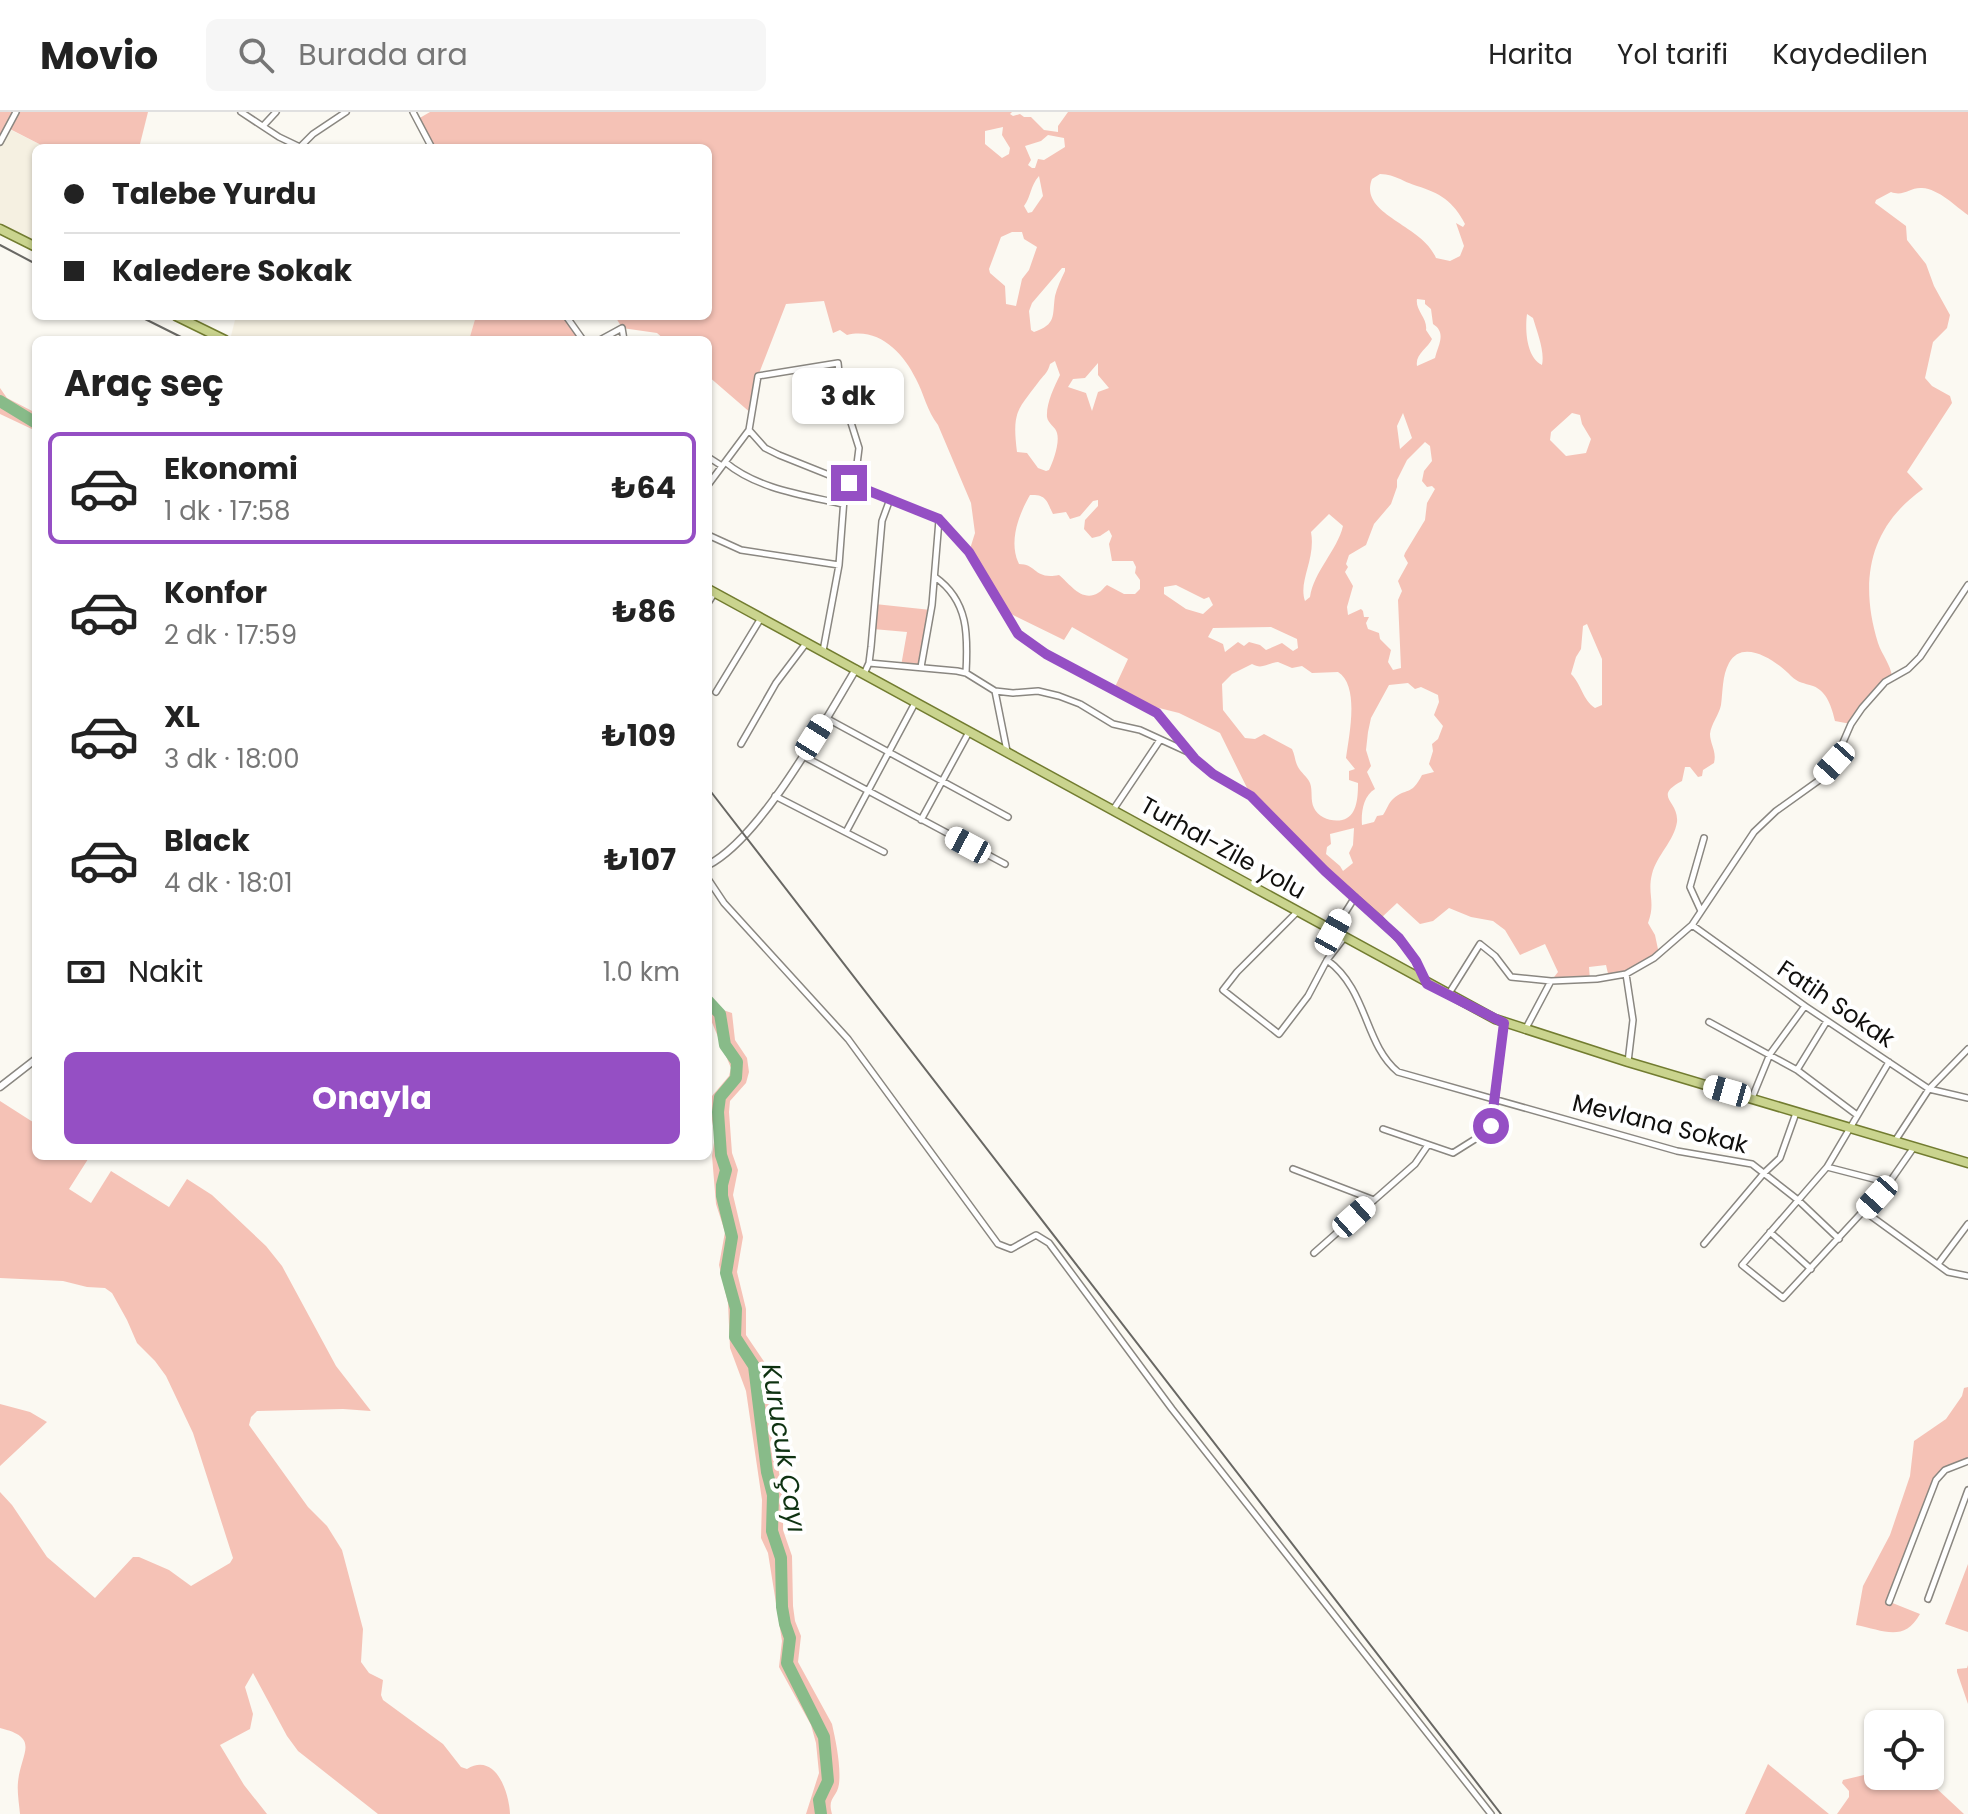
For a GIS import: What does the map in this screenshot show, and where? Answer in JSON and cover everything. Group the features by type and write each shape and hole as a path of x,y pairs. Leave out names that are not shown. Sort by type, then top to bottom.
{"main road":[{"path":"0,229 32,245"},
{"path":"184,320 217,336"},
{"name":"Turhal-Zile yolu","path":"712,591 1427,984 1504,1023 1968,1163"}],"street":[{"path":"0,142 16,112"},
{"path":"241,112 294,144"},
{"path":"262,126 276,112"},
{"path":"304,144 313,134 346,112"},
{"path":"413,112 430,144"},
{"path":"607,336 622,328 623,336"},
{"path":"712,480 749,430 758,376 838,363 841,391 859,448 857,464 843,504 839,565 823,651"},
{"path":"749,430 765,448 939,519 969,552 1018,634 1046,654 1147,705 1173,729 1188,752 1213,774 1251,796 1355,897 1410,952 1427,984"},
{"path":"712,459 774,487 843,504"},
{"path":"712,862 742,839 803,756 826,718 869,663 882,521 890,499"},
{"path":"921,667 935,577 939,519"},
{"path":"712,537 741,550 839,565"},
{"path":"935,577 952,592 963,613 968,641 966,673"},
{"path":"1448,995 1480,944 1495,956 1511,977 1551,981 1626,974 1654,958 1692,925 1754,832 1776,811 1805,792 1834,763 1851,724 1862,708 1885,682 1908,669 1920,657 1968,585"},
{"path":"716,692 761,618"},
{"path":"741,744 776,683 807,642"},
{"path":"869,663 966,673 995,691 1038,691 1059,696 1080,704 1113,724 1134,727 1188,752"},
{"path":"995,691 1008,752"},
{"path":"846,832 915,702"},
{"path":"826,718 1008,817"},
{"path":"921,820 969,731"},
{"path":"1113,810 1160,740"},
{"path":"803,756 1005,864"},
{"path":"775,796 884,852"},
{"path":"1701,911 1690,887 1704,838"},
{"path":"712,886 720,900 848,1039 998,1244 1011,1249 1036,1235 1049,1243 1172,1409 1491,1814"},
{"path":"1333,932 1355,897"},
{"path":"1297,912 1223,990 1279,1034 1308,996 1327,960 1344,938"},
{"name":"Fatih Sokak","path":"1692,925 1929,1089 1968,1098"},
{"name":"Mevlana Sokak","path":"1327,960 1349,981 1374,1036 1395,1070 1677,1151 1744,1162 1764,1173 1798,1200 1839,1239"},
{"path":"1626,974 1633,1020 1628,1062"},
{"path":"1525,1031 1551,981"},
{"path":"1752,1099 1770,1054 1805,1006"},
{"path":"1797,1070 1827,1021"},
{"path":"1709,1022 1797,1070 1857,1115"},
{"path":"1383,1129 1456,1153 1488,1131 1504,1023"},
{"path":"1895,1142 1929,1089 1968,1049"},
{"path":"0,1087 32,1062"},
{"path":"1889,1062 1838,1152 1742,1265 1783,1298 1889,1183 1914,1147"},
{"path":"1704,1244 1780,1158 1797,1112"},
{"path":"1314,1253 1415,1164 1428,1145"},
{"path":"1827,1167 1889,1183"},
{"path":"1293,1169 1374,1200"},
{"path":"1864,1211 1952,1274 1968,1276"},
{"path":"1938,1264 1968,1224"},
{"path":"1770,1232 1811,1269"},
{"path":"1889,1602 1936,1480 1942,1472 1968,1461"},
{"path":"1928,1599 1968,1490"}],"shaded area":[{"path":"0,112 148,112 140,144 39,144 8,128 0,142"},
{"path":"430,112 1012,112 1010,114 1013,116 1031,117 1044,130 1058,132 1058,126 1068,112 1968,112 1968,215 1941,195 1922,188 1891,192 1875,203 1906,226 1907,240 1926,264 1950,315 1947,328 1933,342 1925,378 1932,386 1950,396 1952,403 1907,472 1923,489 1891,520 1873,557 1869,598 1872,620 1892,677 1851,724 1835,721 1825,696 1818,688 1796,680 1778,664 1751,652 1735,656 1727,668 1721,705 1711,730 1714,763 1698,777 1690,767 1685,767 1682,781 1669,791 1677,822 1652,874 1650,887 1648,923 1655,935 1659,954 1640,967 1609,978 1606,965 1589,967 1590,980 1551,981 1558,972 1545,944 1520,955 1505,930 1493,921 1449,908 1433,921 1420,924 1397,903 1380,919 1251,796 1220,733 1179,713 1147,705 1114,689 1128,659 1072,627 1064,640 1003,610 969,552 975,533 971,503 919,385 897,351 869,335 847,335 840,330 833,333 824,301 786,304 758,376 752,414 712,379 712,336 660,336 622,328 617,320 712,320 712,144 430,144 418,119","holes":["1003,127 1002,135 1010,148 1009,154 1002,158 985,144 985,131","1048,135 1064,138 1065,147 1044,160 1038,159 1035,168 1032,168 1028,165 1031,160 1025,146","1380,174 1439,195 1456,209 1465,224 1463,227 1456,223 1464,246 1460,256 1450,261 1436,258 1418,236 1382,211 1370,191 1372,179","1039,176 1043,196 1028,213 1024,206","1022,232 1024,239 1037,247 1029,270 1022,279 1016,306 1006,304 1005,286 990,273 1001,237","1065,268 1050,322 1034,332 1031,330 1029,311 1032,303","1417,299 1425,300 1431,309 1433,324 1441,335 1435,358 1417,366 1420,355 1432,339","1527,314 1533,318 1542,365 1533,356 1526,327","1055,361 1060,375 1047,412 1058,442 1046,471 1038,468 1027,453 1017,452 1015,428 1021,406","1098,363 1098,375 1109,388 1098,392 1092,411 1086,393 1068,387 1073,379 1085,378","1403,413 1412,438 1400,449 1397,426","1572,413 1580,415 1591,439 1586,453 1566,456 1550,440 1551,432","1425,442 1430,446 1432,461 1424,471 1422,481 1427,487 1435,489 1427,503 1425,520 1405,553 1408,563 1398,581 1402,591 1398,600 1401,668 1393,670 1388,662 1391,650 1380,639 1379,633 1368,629 1366,623 1369,617 1364,617 1361,609 1348,615 1353,586 1345,572 1349,555 1366,545 1374,524 1391,504 1397,480 1407,460","1030,495 1036,495 1048,502 1053,514 1066,512 1070,519 1080,516 1093,501 1098,500 1098,506 1085,520 1084,529 1092,538 1109,530 1112,536 1109,544 1112,561 1133,561 1140,589 1135,594 1124,594 1107,585 1098,593 1087,596 1076,591 1059,575 1040,574 1029,566 1019,564 1015,538","1329,514 1343,526 1316,578 1310,597 1305,601 1303,593 1311,532","1176,585 1204,599 1209,597 1213,605 1203,614 1186,609 1164,594 1164,587","1587,624 1602,659 1602,705 1595,708 1571,674 1581,649 1583,626","1271,627 1297,639 1298,648 1293,651 1282,643 1266,650 1260,645 1249,642 1244,646 1238,642 1225,652 1223,644 1208,637 1213,628","1278,662 1292,668 1302,666 1312,673 1338,672 1349,688 1351,724 1346,758 1355,769 1349,771 1349,780 1358,783 1355,807 1351,815 1343,820 1324,818 1316,812 1310,783 1298,767 1292,749 1264,734 1255,739 1245,738 1223,710 1222,684 1232,674 1252,664 1259,666","1408,683 1415,689 1421,687 1438,695 1434,715 1443,726 1438,739 1432,744 1429,764 1434,772 1422,775 1411,789 1392,800 1383,815 1377,816 1374,822 1362,825 1365,800 1375,789 1367,772 1371,766 1366,750 1371,718 1389,685","1354,828 1349,853 1353,863 1343,871 1326,854 1331,844 1330,834"]},
{"path":"7,128 39,144 32,144 32,245 0,229 0,142"},
{"path":"235,320 475,320 470,336 231,336"},
{"path":"475,320 569,320 580,336 470,336"},
{"path":"0,388 7,398 32,411 32,429 0,414"},
{"path":"875,604 931,610 921,667 901,666 907,632 873,629"},
{"path":"712,1000 723,1010 732,1013 735,1040 747,1058 749,1072 746,1083 730,1101 729,1112 732,1153 738,1170 733,1195 743,1237 737,1272 746,1309 746,1335 765,1363 783,1495 783,1530 792,1556 793,1606 801,1636 798,1662 832,1724 836,1746 839,1784 831,1801 832,1814 806,1814 819,1773 816,1743 811,1725 779,1667 782,1641 768,1553 761,1538 762,1500 746,1391 730,1348 728,1303 719,1265 725,1232 716,1204 712,1096 729,1076 731,1068 712,1023"},
{"path":"0,1101 32,1121 32,1160 87,1160 69,1189 91,1203 111,1171 169,1207 187,1179 212,1195 266,1246 282,1266 336,1366 371,1411 257,1411 249,1425 342,1550 363,1629 361,1662 369,1673 383,1680 383,1700 443,1744 461,1767 467,1769 477,1765 493,1770 507,1795 510,1814 378,1814 298,1751 253,1673 245,1687 253,1714 250,1729 220,1745 244,1785 267,1814 20,1814 18,1786 25,1742 21,1736 0,1728 0,1492 47,1557 95,1598 133,1557 169,1570 191,1586 230,1563 233,1558 193,1433 166,1376 137,1343 112,1293 105,1288 63,1281 0,1278"},
{"path":"1968,1387 1968,1461 1942,1472 1890,1602 1920,1614 1914,1623 1900,1632 1856,1625 1863,1586 1890,1535 1910,1476 1914,1441 1946,1419 1964,1388"},
{"path":"0,1404 30,1412 47,1422 0,1466"},
{"path":"1968,1564 1968,1632 1945,1624"},
{"path":"1968,1665 1968,1704 1957,1669 1967,1668"},
{"path":"1768,1764 1829,1814 1745,1814"},
{"path":"1864,1775 1864,1790 1938,1790 1964,1814 1837,1814 1849,1797 1843,1780"}],"waterway":[{"name":"Kurucuk Çayı","path":"0,401 32,421"},
{"name":"Kurucuk Çayı","path":"712,1005 720,1014 725,1045 737,1062 736,1078 720,1097 718,1112 721,1155 726,1170 722,1196 732,1237 726,1273 736,1309 735,1337 754,1366 767,1472 773,1495 772,1531 781,1558 782,1607 790,1638 787,1663 824,1737 828,1781 819,1800 821,1814"}],"railway":[{"path":"0,245 32,262"},
{"path":"147,320 179,336"},
{"path":"712,793 1501,1814"}],"route":[{"path":"849,483 939,519 969,552 1018,634 1046,654 1157,713 1195,759 1213,774 1251,796 1325,871 1399,938 1416,961 1427,984 1504,1023 1491,1126"}]}
